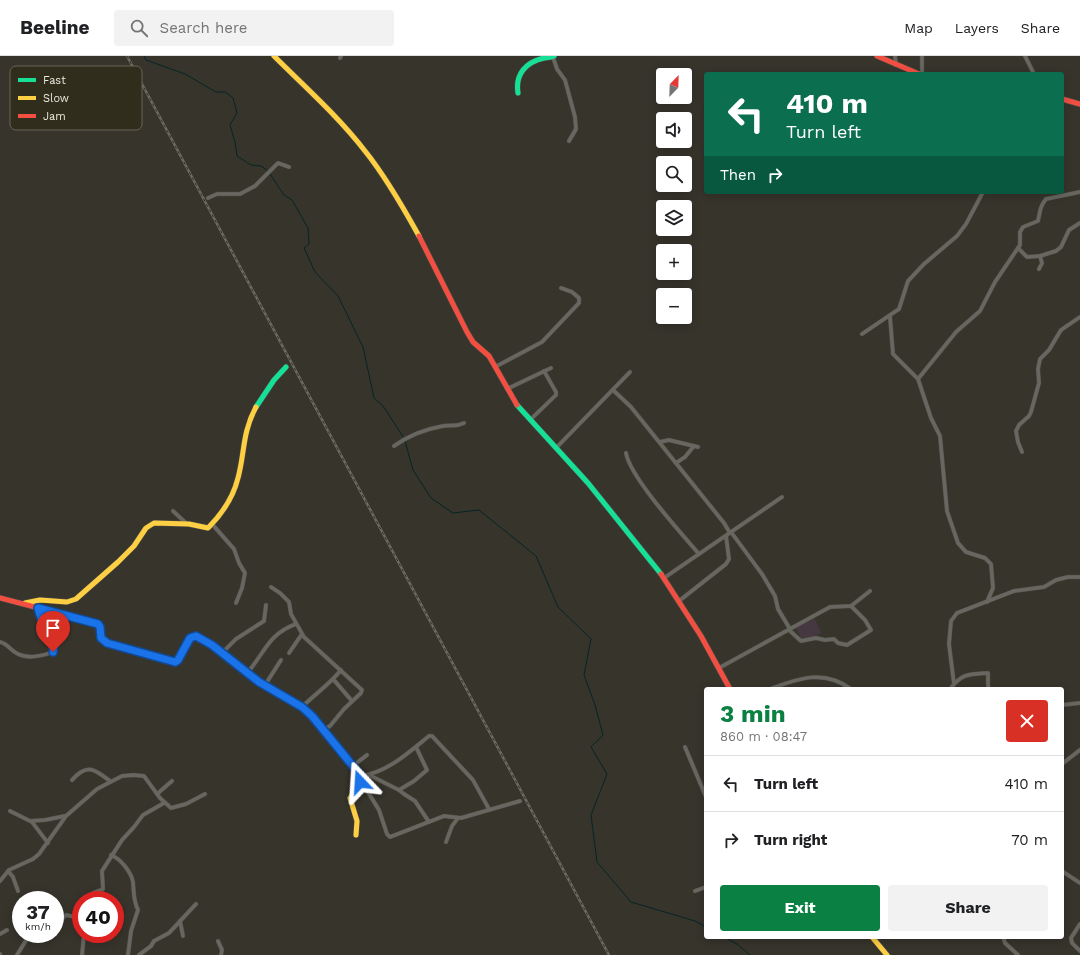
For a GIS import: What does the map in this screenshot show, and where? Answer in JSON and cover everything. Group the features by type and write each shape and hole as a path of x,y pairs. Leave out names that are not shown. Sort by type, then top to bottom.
{"street":[{"path":"274,56 328,110 377,166 425,244 467,332 474,342 489,356 506,389 519,408 588,483 664,578 729,687"},
{"path":"877,56 914,72"},
{"path":"895,56 896,65"},
{"path":"922,56 922,72"},
{"path":"1025,56 1033,72"},
{"path":"518,93 516,79 521,71 542,59 553,57 566,85 576,122 576,129 570,141"},
{"path":"1064,100 1080,104"},
{"path":"208,198 217,194 240,194 255,186 278,163 289,167"},
{"path":"918,378 956,332 980,311 995,282 1018,248 1023,226 1038,221 1039,211 1046,199 1080,192"},
{"path":"862,334 899,309 902,304 908,281 924,264 957,236 966,224 982,194"},
{"path":"1018,248 1027,257 1040,256 1059,249 1069,230 1080,223"},
{"path":"1039,269 1042,263 1040,256"},
{"path":"496,367 538,345 579,303 579,298 572,292 561,288"},
{"path":"890,316 893,354 918,378 931,418 940,436 947,511 955,537 963,550 985,558 991,564 993,588 987,602"},
{"path":"1022,452 1016,431 1019,425 1029,416 1031,412 1038,383 1039,362 1061,330 1080,318"},
{"path":"24,604 40,600 60,603 72,601 118,562 148,526 157,523 187,524 207,529 227,504 235,490 240,473 244,437 250,417 279,374 286,367"},
{"path":"506,389 551,368"},
{"path":"530,420 556,395 556,392 544,372"},
{"path":"556,448 630,372"},
{"path":"613,390 631,406 762,574 775,596 781,614 790,630 801,641 816,638 823,640 834,639 838,643 847,645 871,630 865,620 851,606"},
{"path":"394,446 405,439 430,429 445,425 455,427 464,423"},
{"path":"660,442 669,440 696,446 685,458 676,463"},
{"path":"626,452 629,464 670,520 699,554"},
{"path":"664,578 782,497"},
{"path":"173,511 187,524"},
{"path":"212,524 235,549 239,563 245,572 243,586 236,603"},
{"path":"679,601 726,564 729,559 726,536"},
{"path":"954,684 949,650 951,622 960,611 1022,588 1044,587 1056,580 1080,577"},
{"path":"271,587 289,602 291,614 302,634 362,689 361,693 330,726 323,730"},
{"path":"719,668 830,607 851,606 870,591"},
{"path":"0,598 98,624 100,627 101,638 107,643 175,662 178,660 193,636 205,640 247,673 302,707 354,765 379,810 388,836 394,837 444,816 458,818 520,801"},
{"path":"222,653 236,639 264,621 266,605"},
{"path":"0,642 7,644 19,654 27,656 53,652 54,643 46,634 38,608"},
{"path":"247,673 272,637 285,628 296,624"},
{"path":"289,653 302,634"},
{"path":"265,685 281,660"},
{"path":"302,707 333,680 341,670"},
{"path":"952,687 956,680 973,673 988,673 988,687"},
{"path":"776,687 805,678 820,677 838,680 848,687"},
{"path":"333,680 352,701"},
{"path":"1064,705 1080,703"},
{"path":"361,777 389,767 429,736 434,737 473,780 489,809"},
{"path":"399,790 414,781 427,770 416,747"},
{"path":"685,747 704,792"},
{"path":"1064,762 1080,750"},
{"path":"354,765 367,755"},
{"path":"72,780 80,771 87,769 96,772 110,781"},
{"path":"0,881 8,871 34,858 48,843 66,816 96,790 110,781 125,776 142,775 146,777 164,803 173,808 192,801 205,794"},
{"path":"369,775 415,800 429,822"},
{"path":"356,835 358,821 350,798 357,789 361,777"},
{"path":"157,794 172,781"},
{"path":"159,804 160,798"},
{"path":"98,891 103,889 101,878 102,871 124,837 143,815 159,804 164,803"},
{"path":"10,811 31,821 48,843"},
{"path":"31,821 66,816"},
{"path":"446,842 452,826 458,818"},
{"path":"111,855 120,860 130,876 134,900 138,910 131,931 128,955"},
{"path":"8,871 13,877 18,891"},
{"path":"1064,872 1080,883"},
{"path":"695,891 704,888"},
{"path":"139,955 151,946 154,941 169,933 196,904"},
{"path":"180,921 182,936"},
{"path":"1080,924 1071,938 1072,943 1080,951"},
{"path":"0,934 7,930"},
{"path":"874,939 887,955"},
{"path":"1004,939 1005,942 1018,955"},
{"path":"218,941 222,949 221,955"},
{"path":"17,955 24,943"},
{"path":"82,955 83,943"}],"shaded area":[{"path":"815,619 821,633 802,641 796,627"}],"waterway":[{"path":"144,56 146,60 185,74 216,92 225,92 233,98 237,113 230,125 237,156 251,165 261,166 268,171"},
{"path":"270,174 284,195 292,200 308,228 309,244 304,248 315,272 338,296 363,347 374,398 383,406 404,438"},
{"path":"405,441 413,470 431,498 453,513 479,510 536,556 558,607 591,639 584,675 595,705 603,735 591,747 607,774 591,815 597,862 631,902 695,921 704,926"},
{"path":"728,939 737,944 750,955"}],"railway":[{"path":"127,56 132,66"},
{"path":"142,84 609,955"}],"traffic: fast":[{"path":"518,93 518,80 523,70 532,62 554,56"},
{"path":"256,407 274,380 286,367"},
{"path":"517,405 588,483 661,574"},
{"path":"156,657 175,662 178,660 191,637 196,636 205,640 259,682 280,694"}],"traffic: slow":[{"path":"274,56 333,114 355,138 387,182 419,236"},
{"path":"25,603 40,600 67,602 76,599 118,562 134,546 146,528 154,523 189,524 208,528 218,517 230,499 236,485 248,425 256,407"},
{"path":"280,694 302,707 312,716 361,776 357,789 350,798 357,821 356,835"},
{"path":"874,939 887,955"}],"traffic: jam":[{"path":"877,56 914,72"},
{"path":"1064,100 1080,104"},
{"path":"419,236 467,332 473,342 489,356 517,405"},
{"path":"661,574 701,636 729,687"},
{"path":"0,598 96,623 101,627 101,638 106,643 156,657"}],"route":[{"path":"53,652 54,643 46,634 43,620 38,608 98,624 100,627 101,638 104,642 175,662 178,660 190,638 196,636 212,645 259,682 302,707 312,716 336,746 354,765 360,773 360,782"}]}
